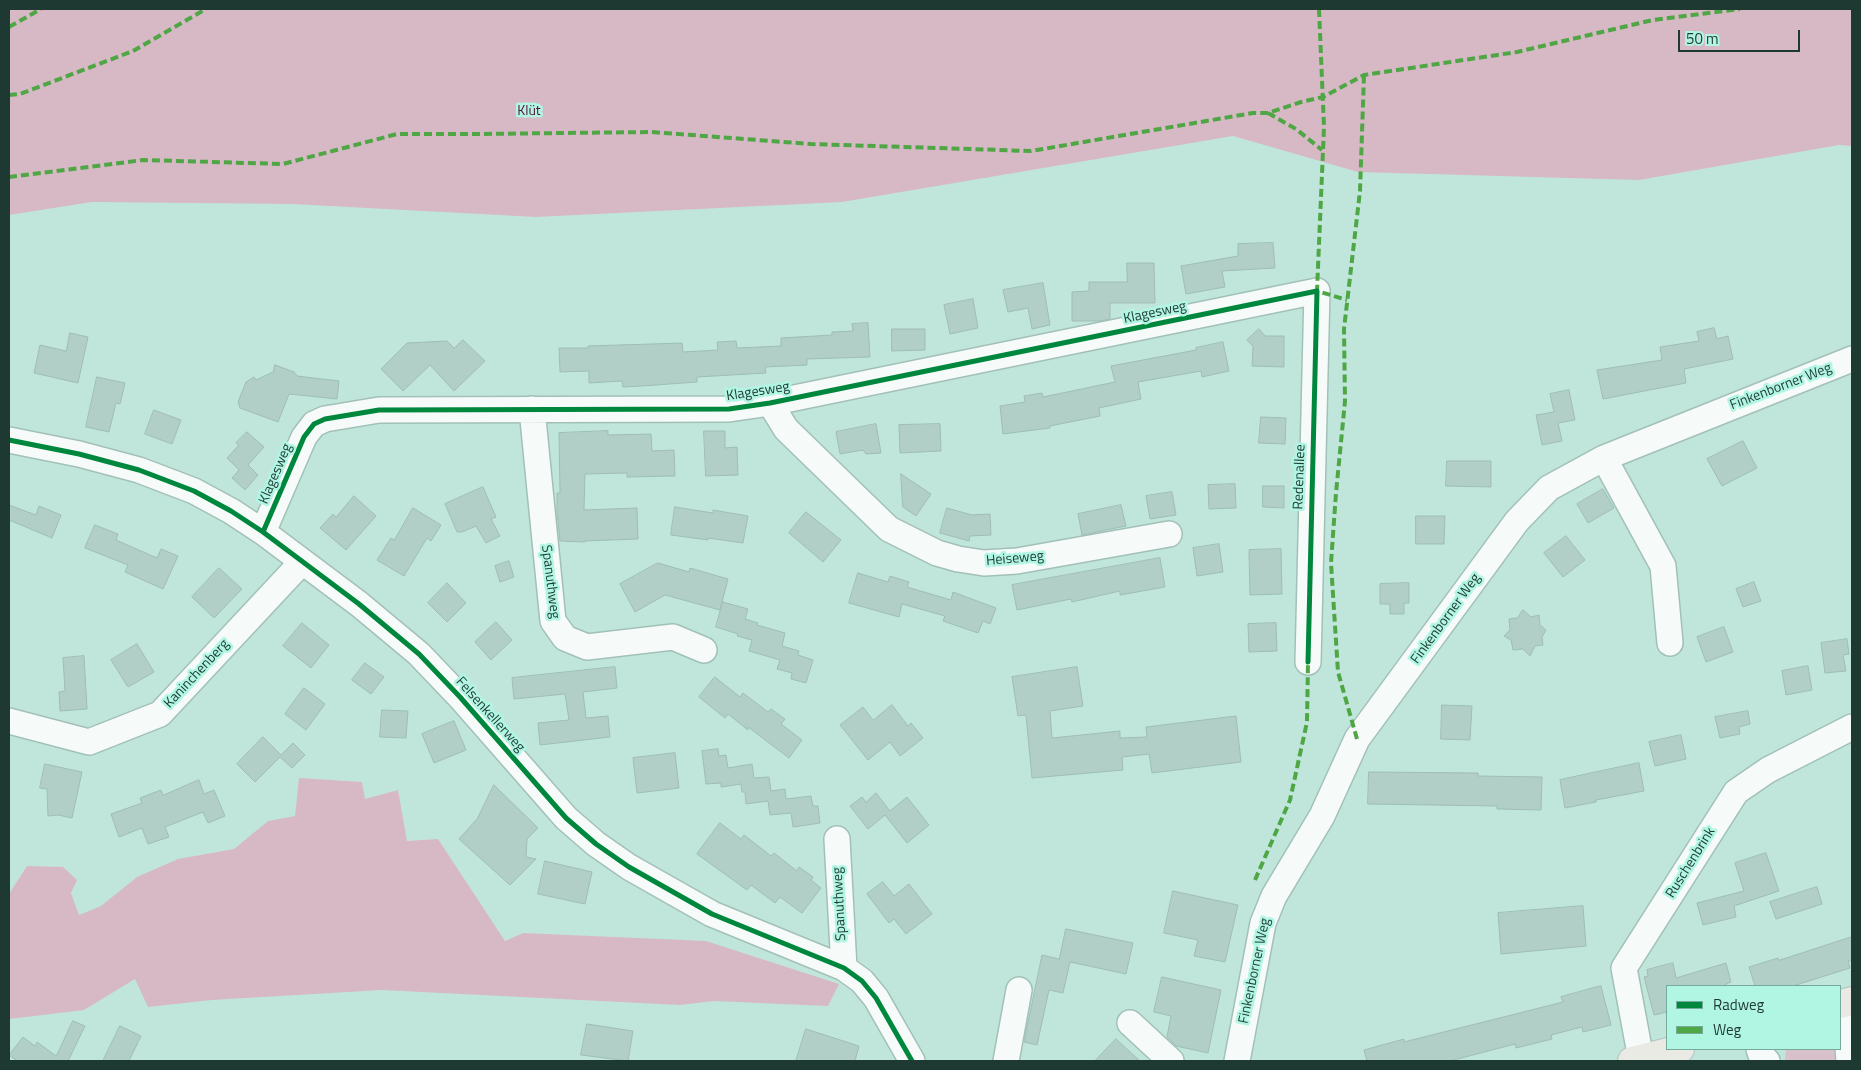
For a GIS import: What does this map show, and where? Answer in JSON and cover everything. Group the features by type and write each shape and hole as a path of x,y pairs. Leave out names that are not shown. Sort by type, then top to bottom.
{"main road":[{"path":"1636,1060 1676,1050"}],"street":[{"name":"Klagesweg","path":"263,532 304,437 314,424 325,420 379,410 729,409 770,403 1317,291"},
{"name":"Redenallee","path":"1308,662 1317,291"},
{"name":"Finkenborner Weg","path":"1237,1061 1263,923 1274,896 1322,816 1357,740 1517,521 1549,488 1604,458 1852,359"},
{"name":"Heiseweg","path":"770,403 786,428 889,529 937,553 958,559 984,562 1017,561 1169,534"},
{"name":"Spanuthweg","path":"532,409 553,621 565,638 588,647 673,637 704,650"},
{"name":"Felsenkellerweg","path":"9,440 79,454 139,470 194,491 231,511 263,532 384,623 419,654 460,697 566,818 596,844 629,867 712,914 844,968 862,982 876,998 912,1061"},
{"path":"1604,458 1663,566 1670,643"},
{"name":"Kaninchenberg","path":"9,721 89,742 160,714 302,562"},
{"name":"Ruschenbrink","path":"1636,1060 1624,968 1736,792 1768,770 1852,727"},
{"name":"Spanuthweg","path":"837,839 844,968"},
{"path":"1006,1061 1019,990"},
{"path":"1841,1021 1848,1048 1849,1061"},
{"path":"1130,1023 1171,1061"},
{"path":"1759,1050 1767,1061"}],"shaded area":[{"path":"1786,1050 1840,1050 1841,1061 1786,1061"}],"green space":[{"name":"Klüt","path":"9,9 1852,9 1852,146 1839,145 1639,180 1358,172 1233,136 842,202 536,217 292,204 92,202 9,215"},
{"path":"299,778 362,782 365,799 398,790 407,841 438,839 505,941 523,933 706,941 839,984 828,1006 714,1001 680,1005 382,990 212,1000 148,1007 135,979 84,1010 9,1019 9,894 27,866 63,867 77,880 71,893 79,915 101,906 137,877 178,859 234,849 268,821 295,816"}],"building":[{"path":"1273,243 1275,268 1222,271 1225,287 1186,294 1181,266 1238,256 1238,244"},
{"path":"1127,263 1154,263 1155,303 1110,303 1110,319 1072,321 1072,292 1089,291 1089,282 1127,282"},
{"path":"1043,283 1050,325 1032,329 1028,308 1008,312 1003,290"},
{"path":"973,299 978,328 950,334 944,305"},
{"path":"868,323 870,357 807,359 807,365 765,367 766,373 697,377 697,382 623,387 622,381 589,383 589,371 560,372 559,348 682,343 683,352 718,350 717,342 736,341 737,348 781,346 781,338 832,335 832,332 853,331 852,324"},
{"path":"1714,328 1717,339 1728,336 1733,359 1684,369 1686,383 1603,399 1597,370 1662,360 1660,347 1699,341 1697,332"},
{"path":"892,329 925,329 925,350 892,351"},
{"path":"1259,329 1265,336 1284,336 1284,367 1252,366 1253,346 1247,340"},
{"path":"70,333 88,337 78,383 34,373 40,345 66,351"},
{"path":"463,340 485,361 454,391 430,365 403,391 381,369 407,343 447,341 454,348"},
{"path":"1223,342 1229,371 1202,377 1201,371 1138,382 1141,399 1099,408 1100,416 1050,426 1050,428 1003,434 1000,406 1025,402 1024,396 1042,393 1043,397 1115,382 1111,366 1196,350 1196,348"},
{"path":"275,365 294,372 297,376 339,381 337,399 289,394 278,422 240,408 238,402 246,382 254,377 256,380 273,372"},
{"path":"97,377 125,383 120,404 116,403 109,432 86,427"},
{"path":"1569,390 1575,420 1558,423 1562,441 1542,445 1536,415 1554,412 1550,394"},
{"path":"154,410 181,420 172,444 145,434"},
{"path":"1261,417 1286,418 1285,444 1259,443"},
{"path":"876,424 881,453 866,454 863,450 840,454 836,432"},
{"path":"940,424 941,451 900,453 899,425"},
{"path":"608,431 608,435 651,434 652,451 674,450 675,476 627,477 627,473 585,474 584,510 637,508 638,539 585,542 560,541 557,512 557,493 560,493 559,433"},
{"path":"704,431 725,431 725,448 737,447 738,475 706,476"},
{"path":"247,432 264,447 248,465 258,475 245,490 232,478 239,470 227,458 239,445 236,443"},
{"path":"1743,441 1757,468 1722,486 1707,459"},
{"path":"1447,461 1491,461 1491,487 1446,486"},
{"path":"901,474 931,494 916,516 903,507"},
{"path":"1235,484 1236,508 1209,509 1208,485"},
{"path":"1263,486 1284,486 1284,508 1263,507"},
{"path":"483,487 496,517 491,519 500,536 486,543 476,526 462,532 457,532 445,504"},
{"path":"1603,489 1614,508 1588,523 1577,504"},
{"path":"1172,492 1176,515 1150,519 1146,496"},
{"path":"354,496 376,516 346,550 320,528 333,514 336,517"},
{"path":"9,505 36,515 39,506 61,515 52,538 9,520"},
{"path":"1121,505 1126,526 1082,535 1078,514"},
{"path":"675,507 713,513 713,510 748,516 743,543 671,535"},
{"path":"413,508 441,525 431,541 427,538 404,576 377,560 391,538 394,540"},
{"path":"947,508 972,515 990,514 991,535 970,536 969,541 940,533"},
{"path":"806,512 841,540 823,562 789,533"},
{"path":"1416,516 1445,516 1444,544 1416,544"},
{"path":"95,525 118,534 116,540 157,558 161,549 178,556 163,589 125,572 128,565 85,548"},
{"path":"1566,536 1585,560 1563,577 1544,553"},
{"path":"1219,544 1223,572 1197,576 1193,548"},
{"path":"1281,549 1282,594 1250,595 1249,550"},
{"path":"1160,558 1165,587 1120,595 1120,591 1072,602 1071,599 1017,610 1012,585"},
{"path":"509,561 514,577 500,582 495,566"},
{"path":"658,563 689,572 690,568 728,579 720,610 665,595 635,612 620,584"},
{"path":"219,568 242,589 214,618 192,597"},
{"path":"858,573 888,582 890,576 909,582 907,587 951,600 953,592 996,608 990,624 983,621 978,633 943,621 945,616 902,604 899,617 849,603"},
{"path":"1754,582 1761,601 1743,607 1736,589"},
{"path":"447,583 466,603 447,622 428,603"},
{"path":"1409,583 1409,603 1404,603 1404,614 1390,614 1390,604 1380,604 1380,584"},
{"path":"723,602 748,609 745,619 758,623 757,625 785,633 782,646 799,651 798,655 813,660 806,683 791,679 792,673 777,669 780,660 749,651 752,640 716,627"},
{"path":"1523,610 1531,617 1539,615 1540,625 1546,630 1542,637 1543,645 1535,646 1530,656 1523,649 1513,650 1511,640 1504,636 1510,630 1509,619 1517,618"},
{"path":"496,622 512,640 491,660 475,642"},
{"path":"302,623 329,645 311,668 283,646"},
{"path":"1276,623 1277,651 1249,652 1248,624"},
{"path":"1724,627 1733,652 1706,662 1697,637"},
{"path":"1847,639 1849,654 1843,655 1846,671 1825,673 1821,643"},
{"path":"137,644 154,672 128,687 111,660"},
{"path":"84,656 87,709 60,711 59,692 65,691 63,658"},
{"path":"365,663 384,677 371,694 352,680"},
{"path":"1808,666 1812,690 1786,695 1782,671"},
{"path":"615,667 617,688 583,692 586,718 608,716 610,737 540,745 538,723 569,720 565,694 514,699 512,678"},
{"path":"1077,667 1083,706 1050,711 1052,738 1120,731 1120,738 1147,737 1146,727 1236,716 1241,762 1152,773 1149,754 1122,757 1123,770 1032,778 1026,715 1018,716 1012,677"},
{"path":"715,677 740,697 743,693 768,712 771,709 785,719 781,724 802,740 789,758 728,714 725,718 699,697"},
{"path":"304,688 325,704 306,730 285,714"},
{"path":"892,705 908,726 911,723 923,738 900,756 890,742 868,760 840,725 863,707 873,720"},
{"path":"1442,705 1472,706 1470,740 1441,739"},
{"path":"382,710 408,711 406,738 380,737"},
{"path":"1748,711 1750,724 1739,727 1740,734 1720,738 1715,717"},
{"path":"454,721 466,750 434,763 422,734"},
{"path":"1681,735 1686,759 1655,766 1649,742"},
{"path":"263,737 281,755 293,743 305,755 292,768 280,757 255,782 237,764"},
{"path":"718,749 719,756 726,755 728,768 752,764 754,778 769,777 771,791 785,789 786,799 811,796 813,806 818,806 820,823 793,827 791,813 770,815 768,801 746,804 745,792 742,792 741,784 721,787 721,783 706,784 702,751"},
{"path":"675,753 679,788 637,793 633,758"},
{"path":"1639,763 1644,791 1565,808 1560,780"},
{"path":"45,764 82,772 72,818 58,815 48,816 47,789 40,788"},
{"path":"1369,772 1478,773 1478,776 1542,777 1541,810 1497,809 1497,806 1368,804"},
{"path":"199,780 204,794 214,790 225,816 208,823 203,812 165,827 169,837 148,844 142,828 119,837 111,814 142,803 140,798 161,790 163,795"},
{"path":"494,785 538,828 527,839 526,857 536,859 510,885 459,839 477,819"},
{"path":"876,793 890,811 907,797 929,825 907,843 885,815 868,829 850,806 862,797 866,802"},
{"path":"720,823 741,839 744,835 771,856 774,853 797,871 799,867 813,877 811,880 821,888 802,913 780,897 775,903 751,885 747,890 697,854"},
{"path":"1766,853 1779,891 1734,906 1736,917 1703,925 1697,903 1744,891 1735,863"},
{"path":"545,861 592,872 585,904 538,894"},
{"path":"883,882 894,896 909,884 932,914 906,934 894,919 889,923 867,894"},
{"path":"1817,887 1822,904 1776,919 1770,902"},
{"path":"1173,891 1238,905 1225,962 1194,956 1198,940 1164,933"},
{"path":"1583,906 1586,946 1501,954 1498,913"},
{"path":"1066,929 1133,943 1126,974 1070,962 1063,993 1049,990 1037,1045 1024,1042 1042,955 1059,959"},
{"path":"1852,937 1852,961 1848,961 1850,968 1796,985 1755,985 1749,967 1778,958 1779,960"},
{"path":"1673,963 1676,978 1726,963 1731,982 1726,985 1666,985 1666,1012 1654,1015 1644,977 1648,976 1647,970"},
{"path":"1162,977 1221,990 1208,1053 1176,1046 1167,1037 1171,1016 1154,1012"},
{"path":"1601,986 1611,1025 1583,1032 1582,1027 1551,1035 1552,1039 1516,1048 1515,1044 1450,1061 1367,1061 1364,1050 1404,1039 1404,1042 1563,1002 1561,997"},
{"path":"73,1021 85,1026 68,1061 17,1061 9,1055 23,1037 35,1046 37,1042 56,1056"},
{"path":"587,1024 633,1031 628,1061 581,1055"},
{"path":"120,1026 141,1036 129,1061 103,1061"},
{"path":"806,1029 859,1046 855,1061 796,1061"},
{"path":"1116,1039 1140,1061 1095,1061"}],"marked path":[{"path":"9,27 41,9"},
{"path":"9,95 20,94 133,51 206,9"},
{"path":"1319,9 1324,127 1317,291 1347,300"},
{"path":"9,177 143,160 283,164 397,134 651,132 811,144 1031,151 1253,113 1268,113 1323,97 1364,75 1517,52 1653,20 1740,9"},
{"path":"1357,739 1338,672 1331,563 1345,401 1344,329 1360,191 1364,75"},
{"path":"1268,113 1296,129 1322,150"},
{"path":"1255,880 1290,800 1307,722 1308,662"}],"cycle path":[{"path":"263,532 304,437 314,424 325,419 379,410 729,409 770,403 1317,291 1308,662"},
{"path":"9,440 79,454 139,470 194,491 231,511 263,532 359,604 419,654 460,697 566,818 596,844 629,867 712,914 844,968 862,981 876,998 912,1061"}]}
